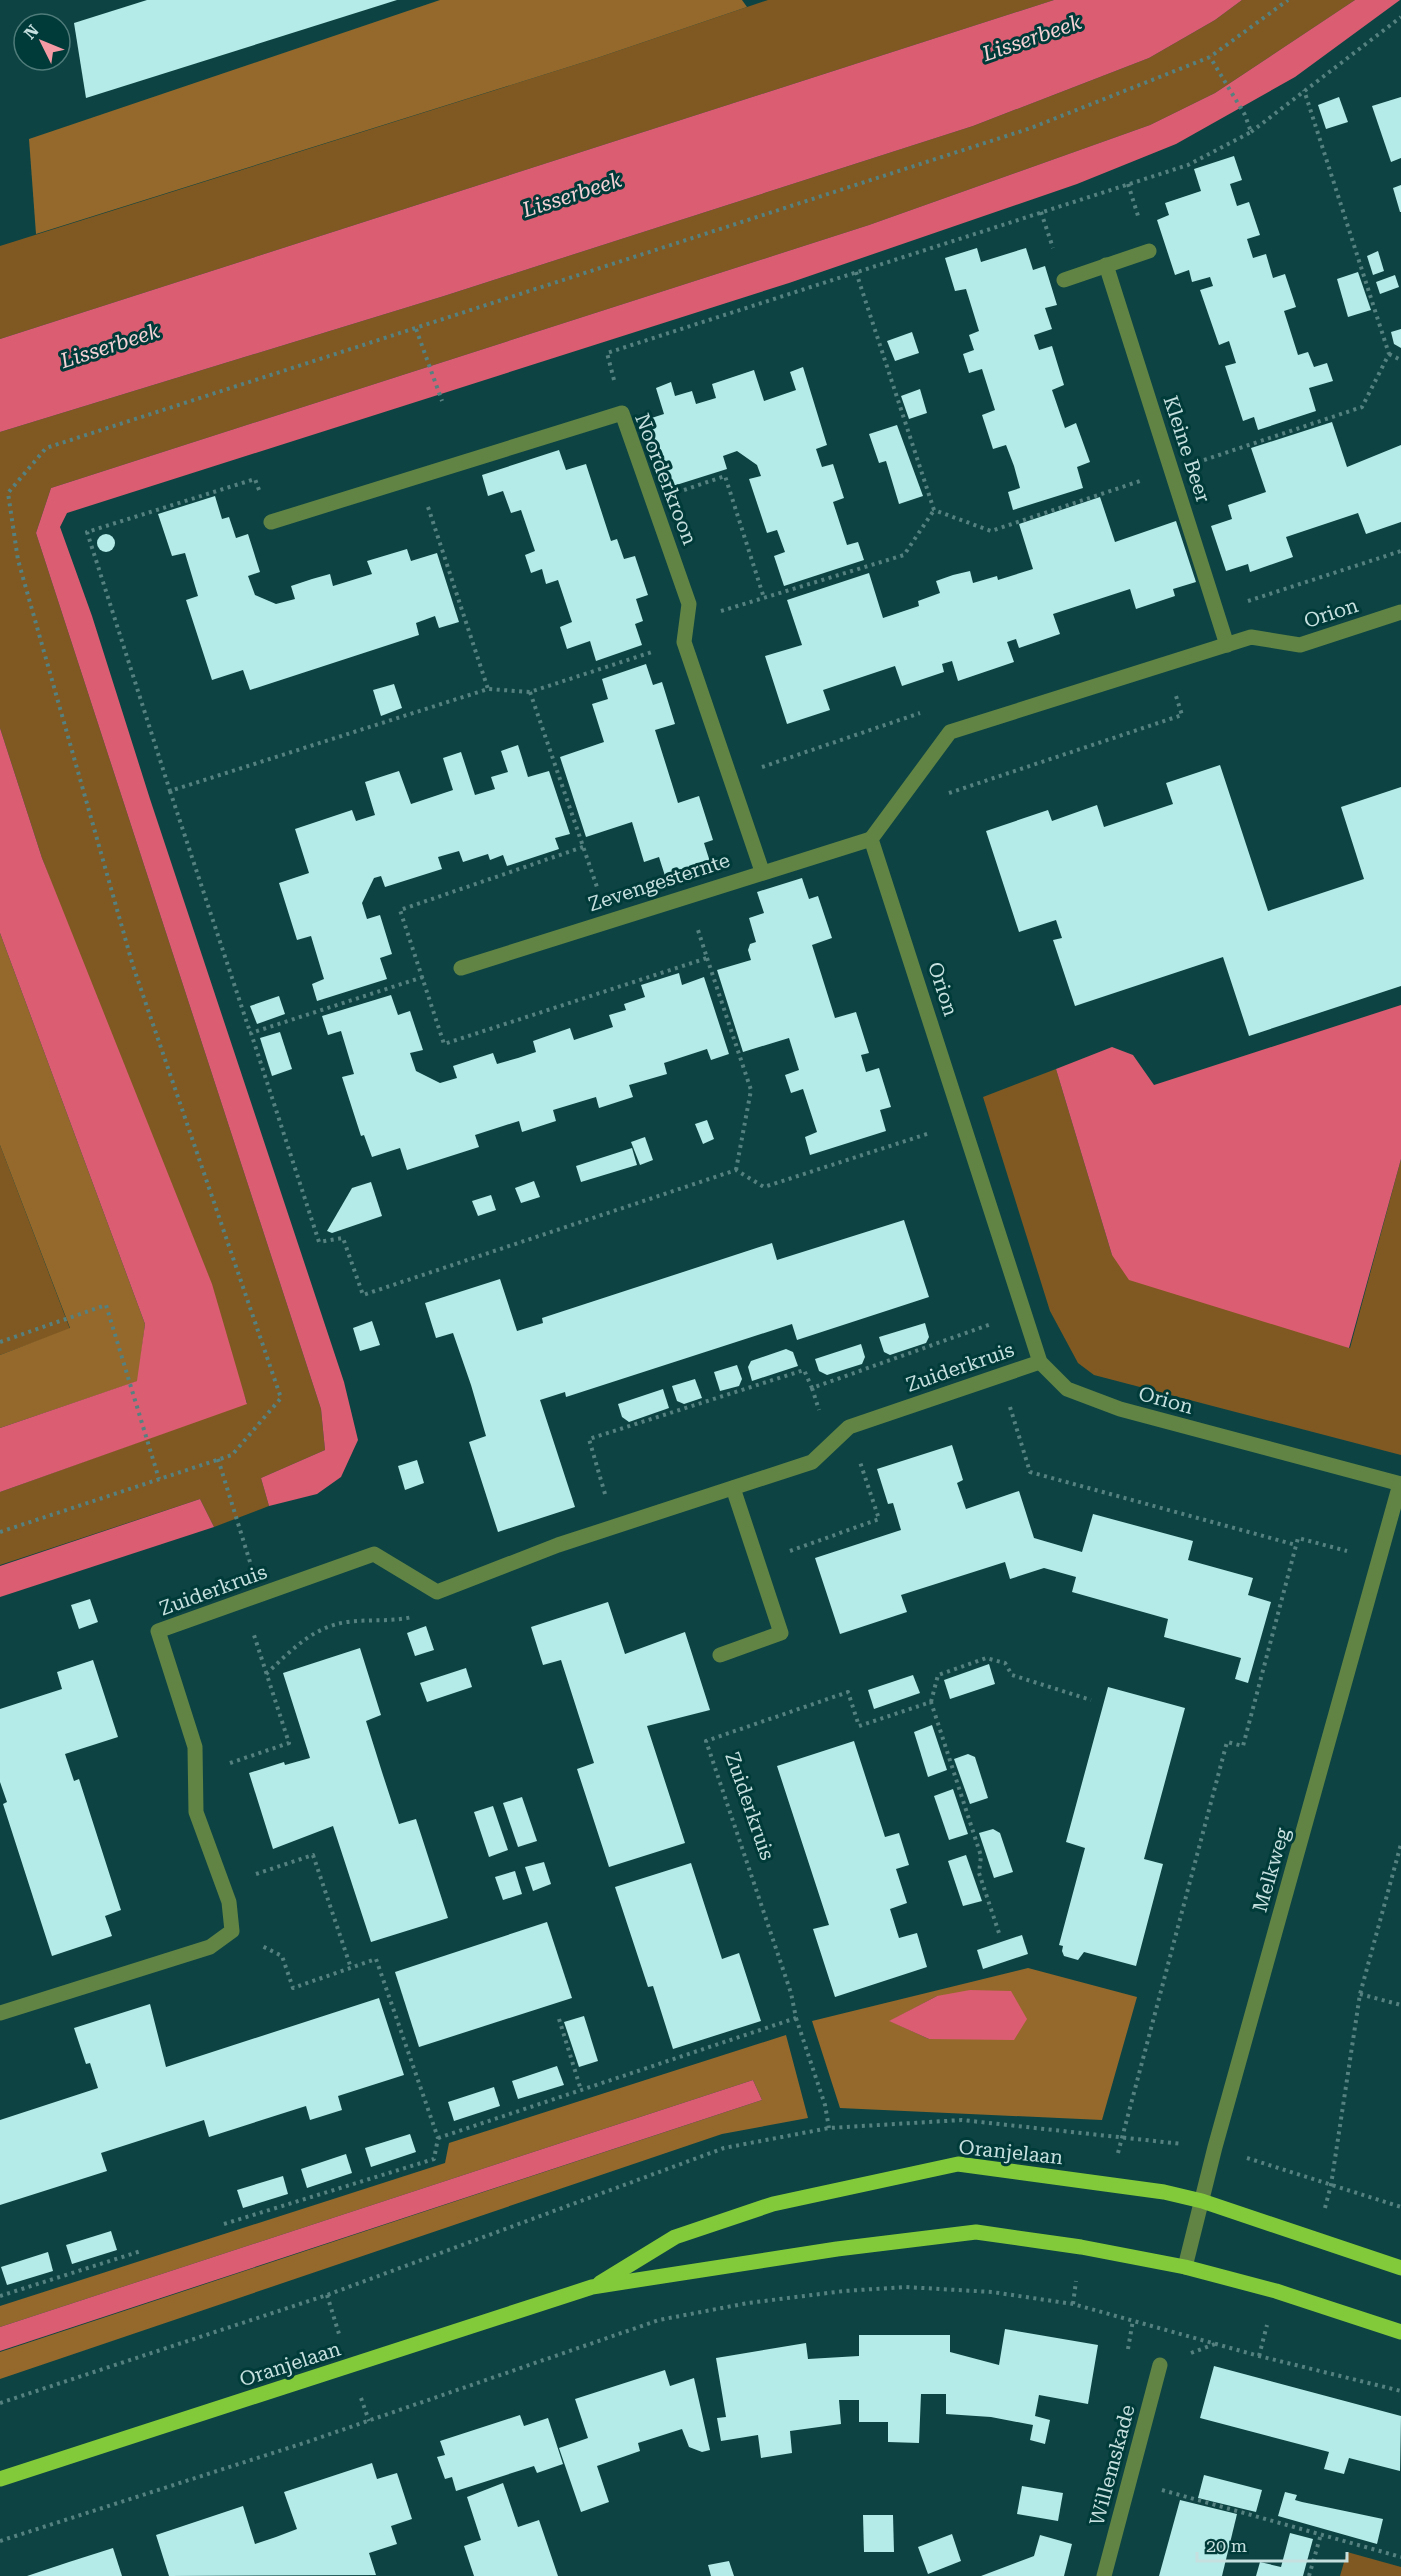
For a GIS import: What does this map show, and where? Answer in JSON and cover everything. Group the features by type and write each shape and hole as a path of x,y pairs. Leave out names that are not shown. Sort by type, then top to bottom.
{"main road":[{"name":"Oranjelaan","path":"592,2287 675,2237 773,2204 958,2164 1164,2192 1202,2201 1401,2268"},
{"name":"Oranjelaan","path":"0,2479 592,2287 837,2249 976,2232 1081,2247 1185,2267 1276,2291 1401,2332"}],"street":[{"path":"1064,280 1149,251"},
{"name":"Kleine Beer","path":"1106,265 1227,645"},
{"name":"Noorderkroon","path":"271,522 622,413 689,604 684,642 762,871"},
{"name":"Orion","path":"950,732 1251,637 1300,645 1401,612"},
{"path":"871,839 950,732"},
{"name":"Orion","path":"871,839 965,1122 1041,1362 1067,1389 1120,1409 1400,1484"},
{"name":"Zevengesternte","path":"461,968 762,871 871,839"},
{"name":"Zuiderkruis","path":"232,1930 229,1902 196,1812 195,1747 158,1631 374,1554 437,1592 558,1545 812,1462 849,1427 1041,1362"},
{"name":"Melkweg","path":"1185,2267 1400,1484"},
{"path":"720,1655 781,1634 733,1488"},
{"path":"0,2013 210,1947 232,1930"},
{"name":"Willemskade","path":"1104,2576 1160,2365"}],"path":[{"path":"0,1532 232,1455 281,1398 133,966 18,560 8,493 46,448 1031,128 1210,57 1288,0"},
{"path":"622,413 607,353 1188,165 1251,132 1401,17"},
{"path":"1210,57 1245,115 1251,132"},
{"path":"416,329 442,401"},
{"path":"1389,354 1401,360"},
{"path":"417,476 488,689"},
{"path":"653,501 725,477 764,598"},
{"path":"271,522 255,479 87,532 319,1242 343,1238 363,1295 736,1170 764,1187 965,1122"},
{"path":"687,622 904,555 934,510"},
{"path":"1216,612 1401,551"},
{"path":"170,791 488,689 530,692 684,642"},
{"path":"947,793 1182,715 1166,664"},
{"path":"530,692 608,920"},
{"path":"730,778 920,713 950,732"},
{"path":"583,848 400,910 444,1044 706,958"},
{"path":"687,895 751,1090 736,1170"},
{"path":"250,1033 423,977"},
{"path":"0,1342 106,1305 159,1479"},
{"path":"615,1527 589,1439 804,1370 812,1388 1025,1312"},
{"path":"1000,1376 1030,1472 1296,1545"},
{"path":"757,1562 879,1519 849,1427"},
{"path":"218,1459 261,1595"},
{"path":"1112,2185 1121,2137 1227,1742 1243,1746 1298,1538 1379,1559"},
{"path":"266,1674 306,1637 347,1622 397,1621 418,1615 437,1592"},
{"path":"195,1775 289,1743 243,1601"},
{"path":"1000,1936 979,1873 981,1856 931,1702 938,1675 986,1658 1005,1663 1012,1676 1091,1700"},
{"name":"Zuiderkruis","path":"796,2018 791,1994 706,1741 848,1692 859,1726 931,1702"},
{"path":"1316,2238 1331,2185 1360,1994 1401,1844"},
{"path":"223,1884 313,1855 351,1968"},
{"path":"224,2224 434,2158 438,2138 376,1959 293,1988 282,1956 232,1930"},
{"path":"1360,1994 1401,2006"},
{"path":"438,2138 796,2018 825,2105 829,2128"},
{"path":"559,2019 582,2090"},
{"path":"1073,2304 1081,2247"},
{"path":"0,2296 141,2251"},
{"path":"0,2541 310,2441 659,2319 748,2303 844,2290 905,2287 992,2292 1073,2304 1259,2356 1401,2391"},
{"path":"1259,2356 1276,2291"},
{"path":"1130,2481 1401,2557"},
{"path":"1309,2576 1321,2534"}],"shaded area":[{"path":"440,0 742,0 747,7 597,58 36,234 29,139"},
{"path":"768,0 1054,0 0,339 0,246 597,58"},
{"path":"1242,0 1355,0 1215,93 1150,125 869,225 51,488 36,533 321,1409 325,1450 261,1478 269,1506 214,1527 200,1499 0,1565 0,1492 247,1403 42,858 0,728 0,432 444,296 973,126 1149,58 1215,20"},
{"path":"0,933 145,1324 138,1381 0,1428 0,1355 70,1328 0,1145"},
{"path":"1056,1069 1112,1255 1350,1348 1401,1159 1401,1455 1094,1375 1078,1363 1050,1311 983,1097"},
{"path":"0,1145 70,1329 0,1355"},
{"path":"1028,1968 1137,1997 1102,2120 840,2108 812,2021","holes":["937,1996 929,2039 890,2021"]},
{"path":"786,2035 808,2118 722,2134 0,2379 0,2352 762,2100 753,2080 0,2327 0,2306 445,2163 449,2143"},
{"path":"1347,2552 1401,2567 1401,2576 1340,2576"}],"water":[{"name":"Lisserbeek","path":"1054,0 1242,0 1215,20 1149,58 973,126 444,296 0,432 0,339"},
{"path":"1355,0 1400,0 1295,77 1176,144 1077,184 789,283 67,513 60,527 92,616 150,799 344,1382 358,1440 341,1477 317,1494 269,1506 261,1478 325,1450 321,1409 36,533 51,488 869,225 1150,125 1215,93"},
{"path":"0,728 42,858 212,1284 247,1404 0,1492 0,1428 137,1381 145,1324 0,933"},
{"path":"1401,1005 1401,1159 1349,1348 1129,1280 1112,1255 1056,1069 1112,1047 1133,1055 1154,1085"},
{"path":"200,1499 214,1527 0,1597 0,1566"},
{"path":"970,1990 1011,1991 1027,2019 1014,2040 929,2039 889,2021 937,1996"},
{"path":"753,2080 762,2100 0,2351 0,2327"}],"building":[{"path":"147,0 397,0 86,98 74,23"},
{"path":"1339,97 1348,122 1326,129 1318,105"},
{"path":"1401,97 1401,158 1391,162 1372,106"},
{"path":"1234,156 1242,180 1230,184 1237,206 1249,202 1260,235 1247,239 1253,258 1266,254 1273,278 1285,274 1296,307 1284,311 1298,355 1308,352 1314,367 1327,363 1333,381 1309,388 1316,411 1258,430 1254,417 1243,421 1225,366 1236,363 1229,341 1219,345 1200,290 1213,286 1210,277 1192,282 1189,270 1175,275 1157,220 1169,215 1165,203 1201,191 1194,169"},
{"path":"1401,185 1401,212 1400,212 1393,188"},
{"path":"977,248 981,262 1026,248 1033,270 1045,266 1057,305 1045,308 1052,329 1034,335 1039,350 1052,346 1064,385 1052,390 1065,428 1076,423 1090,462 1077,467 1083,488 1013,510 1008,492 1020,488 1014,466 1006,445 993,449 982,415 995,410 982,369 969,373 963,354 974,350 969,335 979,331 966,289 955,291 945,258"},
{"path":"1378,251 1384,271 1373,275 1367,256"},
{"path":"1358,272 1371,310 1348,317 1337,279"},
{"path":"1395,275 1399,287 1380,294 1376,282"},
{"path":"1401,329 1401,348 1394,344 1391,332"},
{"path":"912,332 919,353 895,361 887,341"},
{"path":"803,367 827,445 816,449 822,467 833,464 844,498 833,502 847,545 858,542 864,560 784,586 774,556 785,552 777,530 767,533 749,479 761,476 757,465 737,451 723,456 727,469 673,486 669,473 656,477 639,422 664,414 656,388 671,382 675,396 692,391 696,404 716,398 712,384 754,370 764,401 796,390 790,372"},
{"path":"920,389 927,413 909,419 901,396"},
{"path":"1332,422 1347,467 1401,445 1401,522 1366,534 1358,513 1286,537 1293,557 1250,572 1248,564 1226,571 1211,526 1232,519 1228,505 1266,492 1251,448"},
{"path":"897,425 923,496 899,504 886,461 879,463 869,434"},
{"path":"559,450 566,470 586,464 611,541 617,539 624,559 635,556 648,595 636,599 643,621 635,624 642,645 596,661 590,641 567,649 560,627 572,622 558,580 546,584 542,569 531,573 525,555 535,551 521,510 511,513 503,491 488,496 482,475"},
{"path":"215,496 222,519 229,517 236,538 248,534 260,572 248,576 255,595 276,604 295,599 291,586 330,574 333,586 372,574 367,561 407,549 411,561 437,553 459,622 439,628 435,616 416,623 419,635 250,690 243,670 212,680 186,600 198,596 185,553 172,556 158,514"},
{"path":"1100,497 1115,542 1176,521 1196,582 1173,589 1175,596 1136,609 1130,589 1053,614 1060,634 1019,648 1016,639 1007,642 1014,662 958,681 952,661 942,664 944,672 902,686 895,666 823,690 830,710 787,724 765,656 802,645 787,600 869,573 883,618 919,606 918,601 940,593 936,581 953,575 970,571 973,583 997,576 998,580 1033,569 1019,524"},
{"path":"106,534 112,537 115,543 112,549 106,552 100,549 97,543 100,537"},
{"path":"646,664 653,685 662,682 675,724 655,730 678,803 699,796 713,840 704,843 711,865 666,879 659,857 644,862 632,822 586,837 560,757 604,742 592,704 608,699 602,679"},
{"path":"394,684 402,708 381,716 373,690"},
{"path":"518,745 528,777 549,771 570,834 555,838 559,849 507,866 503,855 490,860 488,854 463,862 459,851 438,857 442,869 385,887 381,876 374,878 362,903 367,919 380,915 392,954 380,958 387,979 317,1001 312,984 324,979 311,936 297,940 279,883 309,873 295,829 352,810 356,821 375,815 365,782 399,771 411,804 453,790 443,758 461,752 475,795 495,789 491,777 508,772 501,751"},
{"path":"1220,765 1268,911 1364,879 1341,807 1401,787 1401,986 1249,1036 1223,957 1075,1006 1053,940 1062,938 1056,920 1019,932 986,831 1048,810 1052,821 1097,805 1104,827 1173,804 1166,783"},
{"path":"802,878 809,899 818,896 832,938 812,945 835,1018 856,1012 869,1053 861,1055 866,1072 879,1068 891,1107 880,1110 886,1131 810,1155 805,1137 817,1132 803,1089 791,1093 785,1075 799,1070 789,1038 743,1052 717,970 751,960 748,950 750,944 756,942 749,918 764,913 757,892"},
{"path":"679,973 682,985 704,977 729,1054 711,1060 707,1049 664,1063 667,1074 629,1085 633,1097 599,1108 596,1097 553,1110 556,1121 522,1132 519,1121 475,1135 479,1147 407,1170 400,1148 372,1157 364,1135 361,1136 342,1077 354,1074 341,1031 328,1035 322,1016 391,995 398,1015 410,1011 423,1050 410,1053 416,1071 440,1083 457,1078 453,1066 493,1053 497,1064 518,1058 536,1052 533,1041 570,1028 574,1040 613,1027 609,1015 626,1010 624,1004 645,997 641,985"},
{"path":"279,996 285,1014 257,1024 250,1006"},
{"path":"280,1032 292,1069 272,1076 260,1038"},
{"path":"707,1120 714,1139 703,1144 695,1124"},
{"path":"645,1137 653,1160 640,1165 631,1142"},
{"path":"632,1148 637,1165 581,1182 576,1166"},
{"path":"534,1181 540,1197 521,1203 515,1188"},
{"path":"371,1182 382,1216 332,1233 327,1231 352,1188"},
{"path":"491,1195 496,1210 478,1216 472,1201"},
{"path":"904,1220 929,1297 797,1340 792,1324 566,1397 565,1392 540,1400 575,1507 498,1532 469,1442 486,1436 471,1385 453,1333 436,1338 425,1303 500,1279 517,1331 543,1323 542,1318 772,1243 777,1260"},
{"path":"372,1321 380,1345 360,1351 353,1328"},
{"path":"925,1323 929,1337 926,1343 890,1355 884,1352 879,1337"},
{"path":"861,1344 865,1357 862,1364 827,1375 819,1371 815,1359"},
{"path":"786,1349 793,1352 798,1366 752,1381 748,1367 751,1361"},
{"path":"737,1365 742,1379 739,1386 720,1391 714,1372"},
{"path":"695,1379 702,1398 684,1404 677,1401 672,1386"},
{"path":"663,1389 669,1408 629,1422 622,1417 618,1404"},
{"path":"952,1445 963,1480 957,1483 966,1509 1019,1491 1034,1538 1082,1552 1093,1514 1193,1541 1188,1560 1253,1578 1248,1595 1271,1602 1248,1683 1235,1679 1241,1658 1164,1637 1168,1619 1072,1592 1076,1577 1044,1568 1010,1579 1005,1562 901,1595 907,1612 840,1634 815,1558 901,1530 893,1503 888,1504 877,1469"},
{"path":"417,1460 424,1483 405,1490 398,1466"},
{"path":"90,1599 98,1622 79,1629 71,1605"},
{"path":"608,1602 625,1654 685,1632 710,1710 647,1726 685,1843 609,1867 577,1769 594,1763 561,1660 543,1665 531,1627"},
{"path":"426,1626 434,1650 415,1656 407,1633"},
{"path":"360,1648 381,1715 366,1721 382,1772 399,1824 416,1819 448,1918 371,1942 333,1826 273,1849 249,1773 284,1762 285,1765 310,1758 283,1673"},
{"path":"93,1660 118,1737 65,1754 74,1781 79,1779 121,1910 105,1916 112,1936 52,1956 3,1804 7,1802 0,1782 0,1709 62,1689 57,1672"},
{"path":"989,1664 995,1684 950,1699 944,1680"},
{"path":"466,1668 472,1687 427,1702 420,1683"},
{"path":"913,1675 920,1693 874,1709 868,1690"},
{"path":"1108,1687 1185,1708 1144,1859 1163,1864 1136,1966 1084,1952 1078,1960 1064,1956 1063,1946 1059,1945 1085,1848 1066,1842"},
{"path":"932,1725 947,1770 928,1777 914,1732"},
{"path":"854,1741 885,1837 899,1833 909,1865 896,1869 907,1903 890,1909 899,1938 917,1933 927,1967 835,1997 813,1929 829,1925 777,1766"},
{"path":"968,1754 975,1757 988,1798 970,1804 954,1759"},
{"path":"953,1789 968,1834 949,1840 934,1796"},
{"path":"522,1797 537,1841 518,1847 503,1803"},
{"path":"493,1806 508,1850 489,1857 474,1812"},
{"path":"993,1829 1000,1833 1013,1872 994,1878 979,1833"},
{"path":"966,1855 982,1901 963,1906 948,1861"},
{"path":"544,1862 551,1884 533,1891 525,1867"},
{"path":"691,1863 722,1959 739,1953 761,2021 673,2049 653,1986 648,1987 615,1887"},
{"path":"515,1871 522,1894 503,1900 495,1877"},
{"path":"547,1922 572,1998 419,2047 395,1972"},
{"path":"1022,1935 1028,1954 983,1969 977,1950"},
{"path":"379,1998 404,2075 338,2096 342,2110 310,2120 306,2106 209,2137 204,2120 101,2153 107,2171 0,2205 0,2120 98,2088 90,2063 86,2064 74,2028 150,2004 166,2067"},
{"path":"584,2016 598,2061 579,2067 564,2022"},
{"path":"557,2066 564,2085 518,2099 512,2081"},
{"path":"494,2087 500,2106 454,2121 448,2102"},
{"path":"410,2134 416,2152 371,2167 365,2148"},
{"path":"346,2154 352,2173 307,2188 301,2169"},
{"path":"283,2176 288,2194 243,2208 237,2190"},
{"path":"111,2231 117,2250 72,2264 66,2245"},
{"path":"48,2252 53,2271 7,2285 1,2267"},
{"path":"1005,2329 1098,2345 1088,2404 1039,2395 1035,2416 1050,2420 1045,2444 1030,2440 1033,2425 991,2417 946,2414 946,2394 921,2394 919,2443 888,2442 888,2422 859,2422 859,2400 839,2400 841,2424 790,2431 792,2453 761,2458 758,2435 721,2441 717,2418 726,2417 716,2358 806,2343 808,2359 859,2356 859,2335 950,2335 950,2352 999,2365"},
{"path":"1214,2366 1401,2416 1400,2471 1349,2458 1344,2474 1324,2469 1329,2452 1200,2418"},
{"path":"665,2370 670,2386 694,2378 710,2450 702,2452 689,2447 682,2429 638,2443 640,2451 597,2466 609,2502 581,2512 559,2448 588,2438 575,2399"},
{"path":"520,2415 524,2426 548,2418 563,2464 537,2473 534,2466 456,2491 452,2477 445,2479 437,2457 445,2455 440,2441"},
{"path":"372,2463 377,2479 397,2473 412,2519 391,2526 397,2544 369,2553 376,2575 169,2576 156,2535 243,2506 255,2544 276,2537 297,2529 284,2492"},
{"path":"1204,2475 1262,2490 1256,2512 1198,2498"},
{"path":"503,2483 518,2527 539,2520 558,2576 474,2576 464,2546 481,2540 467,2497"},
{"path":"1022,2486 1063,2493 1058,2521 1017,2514"},
{"path":"1285,2492 1297,2495 1295,2500 1302,2502 1383,2519 1377,2544 1278,2516"},
{"path":"1180,2500 1237,2514 1222,2576 1159,2576"},
{"path":"863,2515 893,2515 894,2552 864,2552"},
{"path":"1290,2533 1313,2539 1303,2576 1256,2576 1260,2562 1281,2567"},
{"path":"952,2534 961,2561 928,2574 918,2547"},
{"path":"1040,2535 1072,2544 1064,2576 981,2576 1034,2556"},
{"path":"113,2548 122,2576 27,2576 69,2562"},
{"path":"729,2561 734,2576 711,2576 708,2565"}]}
